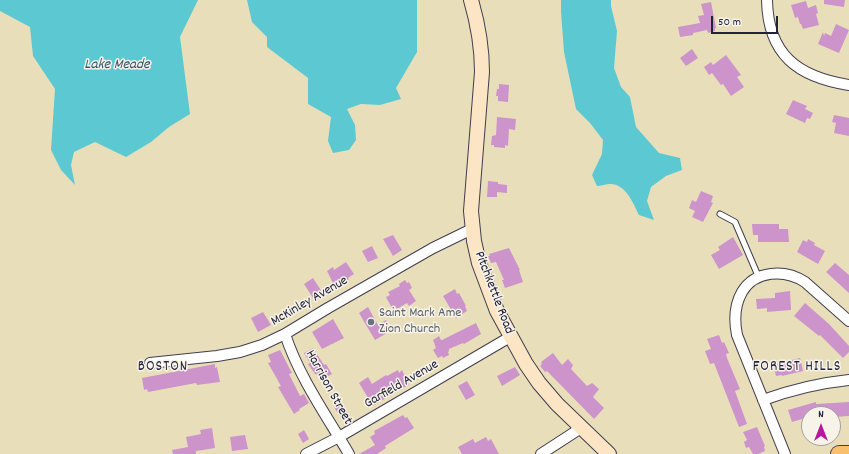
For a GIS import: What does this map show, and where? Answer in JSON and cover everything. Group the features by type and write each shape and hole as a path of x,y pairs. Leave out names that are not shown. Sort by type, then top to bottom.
{"main road":[{"name":"Pitchkettle Road","path":"472,0 482,52 482,72 472,203 472,229 479,263 498,311 526,364 539,383 557,404 609,454"},
{"path":"839,454 849,454"}],"street":[{"path":"767,0 769,24 774,38 788,59 794,65 821,78 849,84"},
{"name":"McKinley Avenue","path":"150,363 217,356 240,352 262,345 285,334 433,248 472,229"},
{"path":"785,454 737,335 735,324 737,307 742,291 750,283 766,275 778,273 788,274 797,277 829,302 849,321"},
{"name":"Harrison Street","path":"285,334 289,347 305,379 349,454"},
{"name":"Garfield Avenue","path":"306,454 339,437 510,336"},
{"path":"763,400 803,387 849,380"},
{"path":"541,454 582,428"}],"lane":[{"path":"720,214 735,222 760,278"}],"water":[{"name":"Lake Meade","path":"0,0 198,0 180,37 190,114 169,127 151,142 126,157 95,142 74,152 71,165 75,185 61,170 51,150 55,89 33,56 30,27 0,11"},
{"path":"247,0 417,0 417,52 396,88 401,99 380,105 361,104 347,109 355,125 356,140 349,150 333,153 328,141 331,117 308,104 308,78 267,47 267,37 252,22"},
{"path":"561,0 611,0 617,31 614,68 621,87 630,97 636,127 659,153 680,158 682,170 666,176 651,187 647,201 654,220 639,215 628,195 620,187 610,184 597,186 592,175 602,154 603,140 590,123 576,109 564,52"}],"building":[{"path":"824,0 845,0 844,7 824,4"},
{"path":"806,1 808,8 816,5 818,13 816,14 819,25 803,29 798,17 795,18 791,5"},
{"path":"711,2 716,28 715,31 708,33 707,30 693,33 693,35 680,37 678,27 700,23 698,16 704,15 701,4"},
{"path":"836,24 849,30 839,53 818,44 823,32 824,36 825,33 831,36"},
{"path":"692,49 698,58 686,66 680,58"},
{"path":"726,55 741,75 737,77 744,87 731,96 723,84 721,85 712,73 709,75 704,67 711,62 713,65"},
{"path":"499,84 509,85 508,102 498,101 498,96 496,96 497,89 499,89"},
{"path":"793,100 807,106 805,109 813,113 810,119 807,118 805,123 786,114"},
{"path":"834,115 849,118 849,136 834,133 836,123 832,122"},
{"path":"497,117 516,119 515,130 509,129 508,146 505,145 505,148 494,147 494,145 491,145 492,136 496,135"},
{"path":"488,181 507,185 507,193 497,192 497,197 487,197"},
{"path":"701,191 713,196 711,202 713,203 703,222 692,217 695,211 689,208 692,200 696,202"},
{"path":"752,224 779,224 779,229 788,229 789,242 758,242 758,235 753,235"},
{"path":"393,235 402,250 393,256 383,239"},
{"path":"733,237 743,255 719,269 711,255 720,250 718,247"},
{"path":"808,239 815,243 814,245 825,251 818,264 797,252 803,240 807,242"},
{"path":"372,246 378,258 368,262 362,251"},
{"path":"509,248 520,270 523,282 505,288 502,280 504,280 496,262 491,263 488,256 490,256 489,254"},
{"path":"346,262 354,274 348,278 349,279 335,287 327,271 333,267 334,270"},
{"path":"835,263 849,275 849,293 826,272"},
{"path":"313,278 324,295 315,301 304,284"},
{"path":"405,280 407,283 409,282 412,288 409,290 416,301 409,306 407,303 397,309 395,306 392,308 386,297 390,295 388,292 400,286 399,284"},
{"path":"455,289 457,294 459,293 467,311 456,318 443,296"},
{"path":"790,291 791,310 767,312 767,308 757,309 756,299 775,298 775,293"},
{"path":"805,303 829,324 849,346 849,352 843,358 820,335 819,336 794,316"},
{"name":"Saint Mark Ame Zion Church","path":"368,307 378,325 386,320 392,330 375,340 359,313"},
{"path":"263,312 271,325 258,332 251,318"},
{"path":"333,319 344,338 322,349 312,332"},
{"path":"476,323 481,334 464,344 463,343 449,349 449,355 443,358 442,356 438,358 433,350 436,348 433,340 439,336 442,340"},
{"path":"719,335 722,343 724,342 729,353 726,354 727,358 740,389 735,391 747,424 739,427 714,363 710,364 705,351 711,349 707,339"},
{"path":"313,348 332,374 324,378 322,374 318,376 315,374 308,364 310,363 304,353"},
{"path":"280,350 292,373 289,374 300,396 304,394 309,403 294,414 278,387 281,386 268,363 271,362 268,355"},
{"path":"553,353 562,365 568,359 573,365 571,369 587,386 592,383 599,389 593,397 604,408 594,419 547,371 545,372 540,366 542,364 541,362"},
{"path":"800,358 803,371 776,376 773,365"},
{"path":"215,364 220,382 197,385 196,383 148,392 147,389 144,390 142,378"},
{"path":"515,367 520,375 502,386 497,376"},
{"path":"398,370 399,373 402,370 409,385 394,392 373,406 359,383 368,377 372,384 386,375 387,376"},
{"path":"467,381 475,395 466,400 458,386"},
{"path":"816,402 816,404 849,402 849,416 841,416 841,406 802,406"},
{"path":"341,403 350,416 343,421 334,407"},
{"path":"801,406 801,419 792,422 788,410"},
{"path":"403,415 405,418 407,417 414,428 385,446 386,448 377,454 359,454 375,445 370,437 375,434 374,431"},
{"path":"757,427 765,446 765,451 758,454 753,454 749,447 746,448 744,442 747,440 743,432"},
{"path":"212,428 215,448 196,451 196,454 173,454 172,450 188,447 186,437 201,434 200,430"},
{"path":"304,430 309,439 303,443 298,434"},
{"path":"245,435 248,449 232,451 230,437"},
{"path":"486,437 488,441 491,439 499,454 462,454 458,447 473,439 475,443"}],"place":[{"name":"Saint Mark Ame Zion Church","path":"371,322"}],"district":[{"name":"BOSTON","path":"163,368"},
{"name":"FOREST HILLS","path":"797,368"}]}
